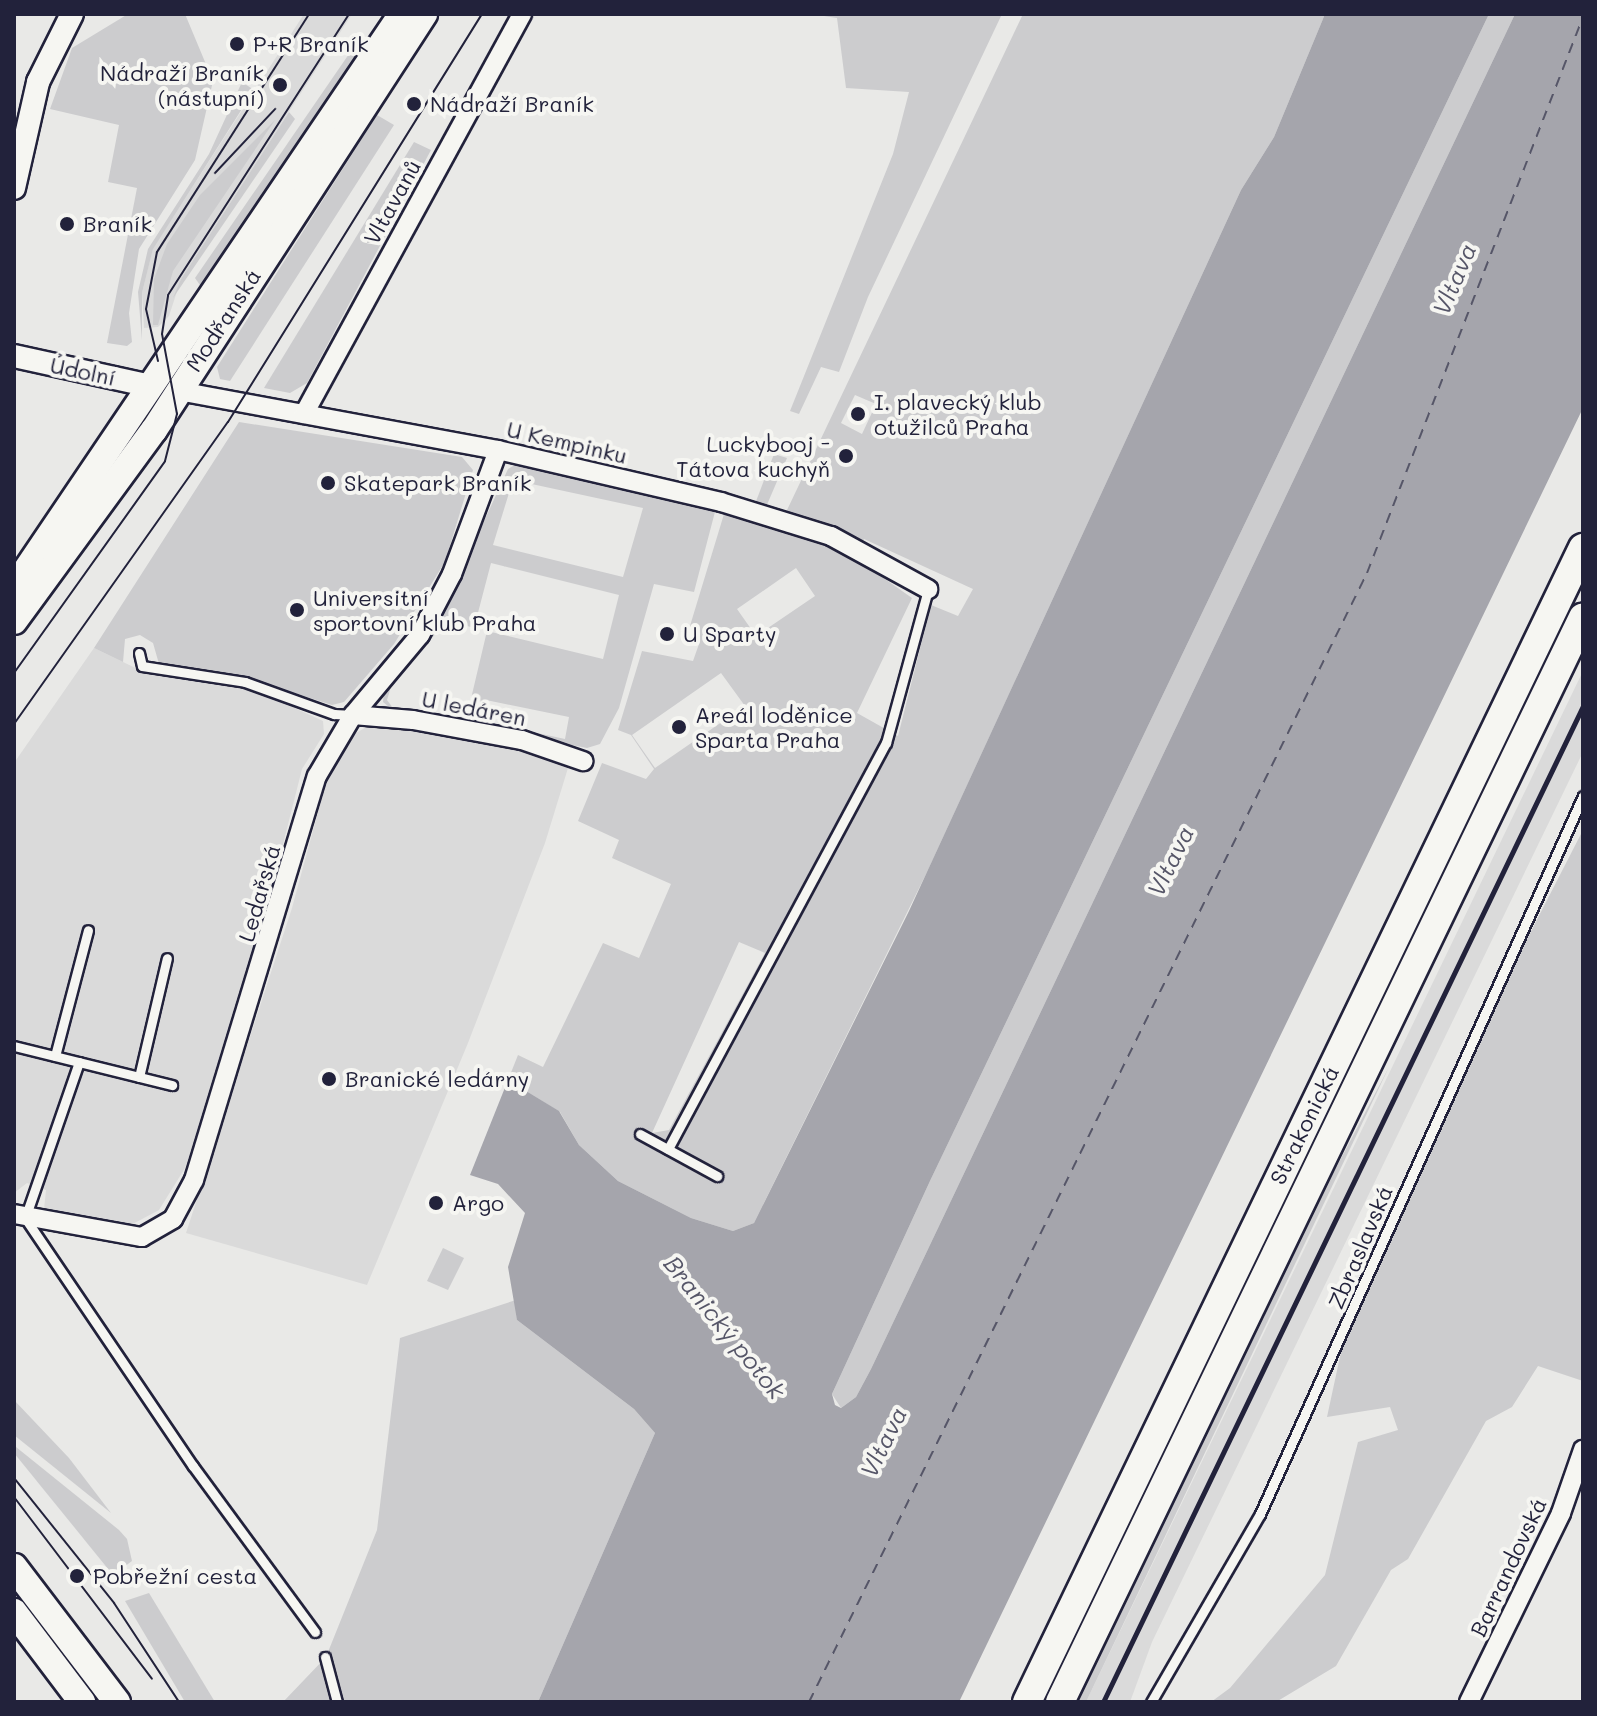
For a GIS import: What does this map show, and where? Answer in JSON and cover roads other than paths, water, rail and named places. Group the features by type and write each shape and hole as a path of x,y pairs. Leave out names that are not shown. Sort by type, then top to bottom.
{"main road":[{"name":"Modřanská","path":"14,588 402,14"},
{"name":"Modřanská","path":"14,621 179,391 424,14"},
{"path":"151,386 179,391"},
{"name":"Strakonická","path":"1027,1702 1583,548"},
{"name":"Strakonická","path":"1060,1702 1583,617"},
{"path":"14,1567 117,1702"},
{"path":"14,1612 82,1702"}],"street":[{"path":"14,188 38,82 72,14"},
{"name":"Vltavanů","path":"304,414 522,14"},
{"name":"Údolní","path":"14,356 151,386"},
{"name":"U Kempinku","path":"179,391 498,450 773,517 831,536 928,589"},
{"name":"Ledařská","path":"20,1216 142,1237 173,1219 194,1180 317,776 353,715 420,635 452,574 498,450"},
{"name":"U ledáren","path":"353,715 413,720 522,740 583,761"},
{"name":"Barrandovská","path":"1469,1702 1561,1513 1583,1450"}],"lane":[{"path":"668,1149 886,743 928,589"},
{"path":"139,653 142,666 245,682 334,714 353,715"},
{"name":"Zbraslavská","path":"1151,1702 1260,1514 1583,796"},
{"path":"55,1056 88,930"},
{"path":"139,1077 167,958"},
{"path":"14,1046 172,1085"},
{"path":"79,1062 20,1216 193,1466 315,1632"},
{"path":"640,1134 717,1176"},
{"path":"325,1657 337,1702"}],"water":[{"path":"1325,14 1489,14 930,1181 832,1394 835,1405 841,1408 856,1397 871,1369 1515,14 1583,14 1583,408 959,1702 538,1702 655,1433 634,1409 517,1320 508,1267 525,1213 498,1184 470,1175 508,1080 559,1111 579,1145 618,1181 691,1218 733,1231 754,1223 909,911 1241,190 1274,137"}],"tram line":[{"path":"158,361 146,309 157,252 309,14"},
{"path":"14,673 165,461 177,414 162,334 168,295 349,14"},
{"path":"14,724 228,422 482,14"},
{"path":"215,173 275,109"},
{"path":"14,1478 114,1603 179,1702"},
{"path":"14,1497 152,1679"}],"railway":[{"path":"1103,1702 1583,706"}],"place":[{"name":"P+R Braník","path":"237,44"},
{"name":"Nádraží Braník (nástupní)","path":"280,85"},
{"name":"Nádraží Braník","path":"414,104"},
{"name":"Braník","path":"67,224"},
{"name":"I. plavecký klub otužilců Praha","path":"858,414"},
{"name":"Luckybooj - Tátova kuchyň","path":"846,456"},
{"name":"Skatepark Braník","path":"328,483"},
{"name":"Universitní sportovní klub Praha","path":"297,610"},
{"name":"U Sparty","path":"667,634"},
{"name":"Areál loděnice Sparta Praha","path":"679,727"},
{"name":"Branické ledárny","path":"329,1079"},
{"name":"Argo","path":"436,1203"},
{"name":"Pobřežní cesta","path":"77,1576"}],"water label":[{"name":"Vltava","path":"1454,279"},
{"name":"Vltava","path":"1170,861"},
{"name":"Branický potok","path":"725,1327"},
{"name":"Vltava","path":"883,1442"}]}
